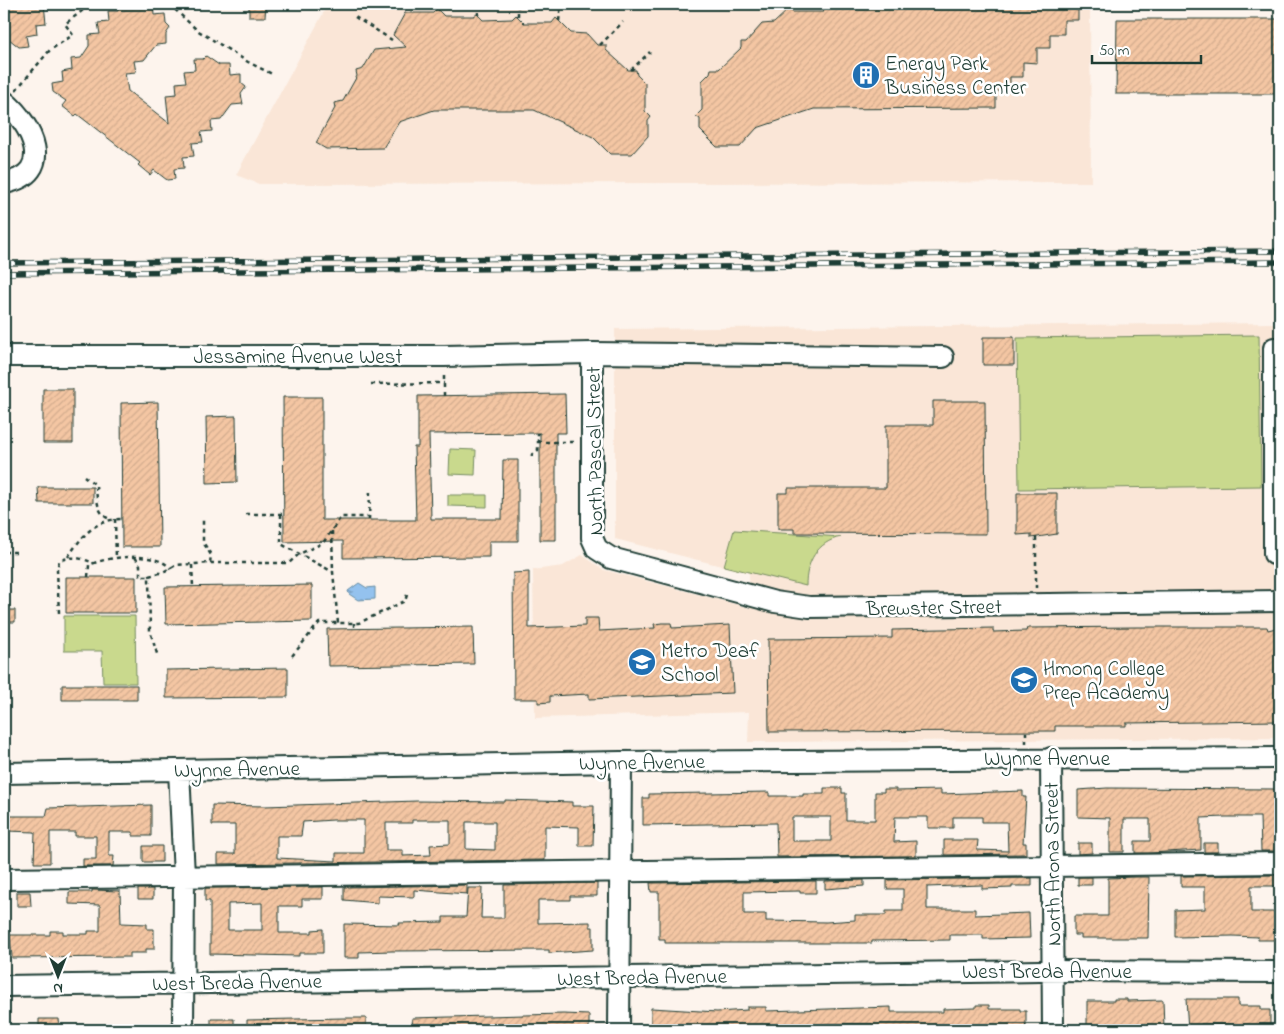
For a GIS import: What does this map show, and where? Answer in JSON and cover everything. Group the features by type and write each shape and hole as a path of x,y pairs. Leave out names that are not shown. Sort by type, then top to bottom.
{"street":[{"path":"4,101 19,114 30,132 34,147 34,164 28,174 4,183"},
{"path":"1274,554 1274,348 1280,348"},
{"name":"Jessamine Avenue West","path":"4,356 444,356 592,353 943,357"},
{"name":"North Pascal Street","path":"592,353 592,538 598,549"},
{"name":"Brewster Street","path":"598,549 611,558 626,563 775,602 809,607 1280,601"},
{"name":"North Arona Street","path":"1051,758 1053,1030"},
{"name":"Wynne Avenue","path":"4,773 620,762 1280,758"},
{"path":"619,1030 620,762"},
{"path":"180,770 184,876 183,1030"},
{"path":"4,879 1280,862"},
{"name":"West Breda Avenue","path":"4,986 1053,971 1280,972"}],"path":[{"path":"20,84 50,50 73,35 65,24 91,4"},
{"path":"169,4 198,30 274,75"},
{"path":"438,4 438,11"},
{"path":"478,4 478,15"},
{"path":"518,4 518,17"},
{"path":"559,21 561,4"},
{"path":"355,17 392,40"},
{"path":"600,45 623,22"},
{"path":"631,70 650,52"},
{"path":"444,356 444,396"},
{"path":"371,384 444,383"},
{"path":"530,456 538,450 538,433"},
{"path":"537,442 592,442"},
{"path":"84,476 96,485 98,507 106,518 122,519"},
{"path":"135,557 140,565 140,576 149,576 171,569 176,565 289,562 299,554 323,542 340,517 369,518 370,490"},
{"path":"246,514 282,514 281,544 333,572"},
{"path":"203,518 204,542 212,555 210,563"},
{"path":"68,557 91,528 114,519"},
{"path":"114,519 116,559"},
{"path":"332,530 333,572 338,623"},
{"path":"1036,537 1036,584"},
{"path":"4,552 19,552"},
{"path":"59,613 57,570 59,561 76,556 94,563"},
{"path":"88,577 90,565 94,563 135,557 159,559 171,569"},
{"path":"192,565 193,587"},
{"path":"149,576 150,632 158,657"},
{"path":"292,656 319,623 359,623 405,601 408,592"},
{"path":"354,623 354,629"}],"shaded area":[{"path":"332,4 1090,4 1091,182 259,184 236,175 326,8"},
{"path":"1280,323 1280,738 748,742 749,712 535,718 533,570 563,566 582,555 604,570 750,608 749,573 615,539 615,329"}],"green space":[{"path":"1259,335 1261,486 1019,489 1017,338"},
{"path":"450,449 476,450 475,475 449,474"},
{"path":"448,495 487,495 487,507 448,506"},
{"path":"734,530 841,537 825,543 814,554 808,569 806,586 724,566"},
{"path":"64,616 135,616 136,683 103,683 102,651 64,651"}],"water":[{"path":"359,583 367,588 375,587 375,599 358,600 349,594 348,591"}],"building":[{"path":"4,4 44,4 46,23 36,24 37,34 26,36 28,46 19,47 4,35"},
{"path":"118,4 153,4 154,15 165,14 166,24 170,28 166,34 166,44 156,45 144,60 134,61 136,72 125,73 128,91 169,123 166,95 177,94 176,83 186,82 184,71 195,70 194,59 203,59 206,56 219,65 229,65 230,75 241,74 241,83 246,87 241,94 243,104 232,105 221,120 211,121 212,131 201,132 203,142 192,143 194,156 183,157 184,168 174,169 175,179 167,180 154,170 150,175 138,165 140,163 77,114 75,116 62,106 66,101 53,92 52,84 63,82 62,72 72,70 71,59 81,58 89,46 89,35 100,34 98,23 109,22 108,11 118,11"},
{"path":"249,4 266,4 265,17 249,17"},
{"name":"Energy Park Business Center","path":"867,4 1078,4 1078,20 1064,20 1064,34 1050,34 1050,48 1037,48 1037,63 1023,62 1023,77 1010,77 1010,91 996,91 996,108 814,109 757,128 740,147 717,147 700,130 700,119 696,116 702,110 702,81 710,73 711,69 719,69 741,48 741,42 746,42 762,24 774,23 789,9 792,12 823,12 827,8 862,8"},
{"path":"437,9 444,16 474,16 477,14 483,20 512,19 516,15 524,23 552,23 556,18 571,33 587,34 597,45 606,45 606,50 628,70 636,70 637,75 645,83 645,111 651,117 648,121 648,136 632,154 610,154 593,137 534,110 434,110 399,122 383,148 326,149 316,143 335,108 334,103 343,101 357,76 356,71 363,69 374,50 406,47 393,35 405,13 433,13"},
{"path":"1117,19 1280,19 1280,94 1116,94"},
{"path":"983,337 1014,337 1014,365 983,365"},
{"path":"43,389 73,389 73,443 43,443"},
{"path":"565,394 566,433 556,433 556,540 540,540 540,433 429,434 431,519 502,519 503,460 518,460 518,541 489,541 489,557 343,558 343,541 284,542 283,397 322,397 322,520 416,520 414,447 418,447 418,396"},
{"path":"933,401 985,401 986,534 794,533 794,529 778,529 778,493 788,493 788,488 886,488 886,425 933,425"},
{"path":"158,402 160,547 122,547 121,403"},
{"path":"236,416 237,482 207,483 206,417"},
{"path":"38,487 93,487 93,503 39,503"},
{"path":"1017,493 1057,493 1057,534 1031,538 1031,534 1017,535"},
{"name":"Metro Deaf School","path":"529,572 529,628 585,626 585,618 598,618 599,631 655,628 654,624 662,623 671,623 672,628 730,625 733,693 589,699 589,694 550,696 550,702 538,703 538,699 514,699 513,573"},
{"path":"66,577 136,577 136,613 66,613"},
{"path":"312,585 312,621 166,624 165,587"},
{"path":"4,610 15,610 15,622 4,622"},
{"path":"473,627 474,664 328,666 327,629"},
{"name":"Hmong College Prep Academy","path":"1267,627 1268,630 1280,627 1280,721 1126,723 1126,726 1055,726 1055,731 769,732 768,639 892,638 892,630 993,628 993,632 1026,631 1027,628"},
{"path":"288,668 288,697 166,698 166,670"},
{"path":"62,685 137,685 137,700 62,700"},
{"path":"824,788 842,788 842,793 846,793 846,820 875,820 875,792 884,792 884,789 896,789 896,791 941,790 941,794 1023,791 1023,797 1026,797 1023,843 1026,843 1026,854 944,855 944,840 978,840 977,850 1008,851 1007,822 982,822 982,817 953,817 953,828 928,828 928,817 895,817 894,842 916,841 916,856 777,857 776,823 643,825 643,798 649,798 649,794 769,792 769,796 803,796 803,794 824,794","holes":["792,817 831,817 831,841 792,841"]},
{"path":"1107,788 1276,789 1278,851 1261,851 1260,817 1225,817 1201,818 1201,850 1149,853 1135,853 1135,841 1150,841 1150,819 1124,819 1124,852 1110,852 1110,818 1078,817 1078,790"},
{"path":"505,800 572,802 572,806 594,806 593,846 579,846 579,827 545,826 545,860 218,864 218,854 235,854 235,825 212,825 212,805 265,806 417,801 505,802","holes":["364,820 364,853 336,853 336,861 277,858 277,836 301,836 303,822","412,820 450,820 450,844 430,845 431,855 403,856 403,850 386,850 386,823 412,823","466,822 495,822 495,850 466,849"]},
{"path":"151,805 151,836 133,836 133,832 109,832 109,856 114,856 113,866 83,866 83,859 96,859 96,836 75,836 75,832 50,832 50,863 34,863 35,832 7,831 7,816 46,816 48,808"},
{"path":"1078,843 1092,843 1092,853 1078,854"},
{"path":"1204,843 1218,843 1218,852 1204,852"},
{"path":"143,846 162,846 162,862 143,862"},
{"path":"1278,875 1278,886 1251,886 1251,912 1277,912 1277,940 1258,940 1258,937 1233,936 1175,937 1175,910 1205,909 1205,887 1181,887 1181,876"},
{"path":"1078,877 1092,877 1092,885 1078,885"},
{"path":"1149,877 1148,938 1081,938 1081,935 1074,935 1074,916 1108,916 1108,878"},
{"path":"1032,878 1032,886 1012,886 1012,888 982,889 982,885 927,887 927,909 975,909 975,915 1029,913 1030,938 983,939 983,935 950,935 950,940 872,941 872,943 665,943 665,939 659,939 659,892 651,892 650,883 816,881 816,893 800,893 800,891 744,892 744,914 766,914 766,921 826,922 855,920 855,915 886,915 886,911 903,911 903,889 887,889 887,880"},
{"path":"864,880 864,886 825,889 825,881"},
{"path":"597,883 597,896 570,896 570,900 538,900 538,923 590,922 590,927 593,927 593,950 549,953 549,950 359,952 359,958 344,958 344,924 400,925 399,923 443,922 443,917 466,917 468,888 482,888 481,918 504,918 504,885"},
{"path":"467,885 467,894 414,890 414,897 378,896 378,903 344,900 344,887"},
{"path":"323,887 323,899 302,899 302,906 279,906 279,933 312,933 312,930 323,929 323,953 299,953 299,956 210,954 210,901 205,901 205,888","holes":["262,903 262,930 228,930 228,904"]},
{"path":"138,889 153,889 153,899 138,899"},
{"path":"92,890 120,891 121,923 147,924 147,929 154,929 154,949 146,949 146,953 130,953 130,957 12,958 10,935 50,935 50,931 63,931 63,934 88,934 88,931 100,931 100,905 69,904 69,892 92,892"},
{"path":"17,892 30,892 31,906 17,906"},
{"path":"1114,999 1127,999 1127,1001 1163,1000 1164,1028 1112,1026 1113,1028 1087,1028 1087,1001 1114,1001"},
{"path":"1186,999 1238,999 1238,1006 1261,1006 1261,1010 1270,1010 1270,1030 1249,1030 1249,1025 1201,1024 1201,1030 1188,1030"},
{"path":"976,1005 989,1005 989,1009 1020,1009 1020,1011 1026,1011 1026,1029 872,1030 872,1024 825,1024 825,1030 651,1030 651,1008 717,1012 747,1010 747,1007 766,1007 766,1011 891,1007 891,1012 943,1012 943,1009 976,1008"},
{"path":"589,1015 589,1030 413,1030 412,1018"},
{"path":"366,1018 366,1030 247,1030 247,1020"},
{"path":"39,1019 59,1019 60,1030 39,1030"},
{"path":"211,1019 234,1019 234,1030 211,1030"}],"railway":[{"path":"4,263 1280,251"},
{"path":"4,273 1280,262"}],"place":[{"name":"Energy Park Business Center","path":"866,75"},
{"name":"Metro Deaf School","path":"642,662"},
{"name":"Hmong College Prep Academy","path":"1024,680"}]}
